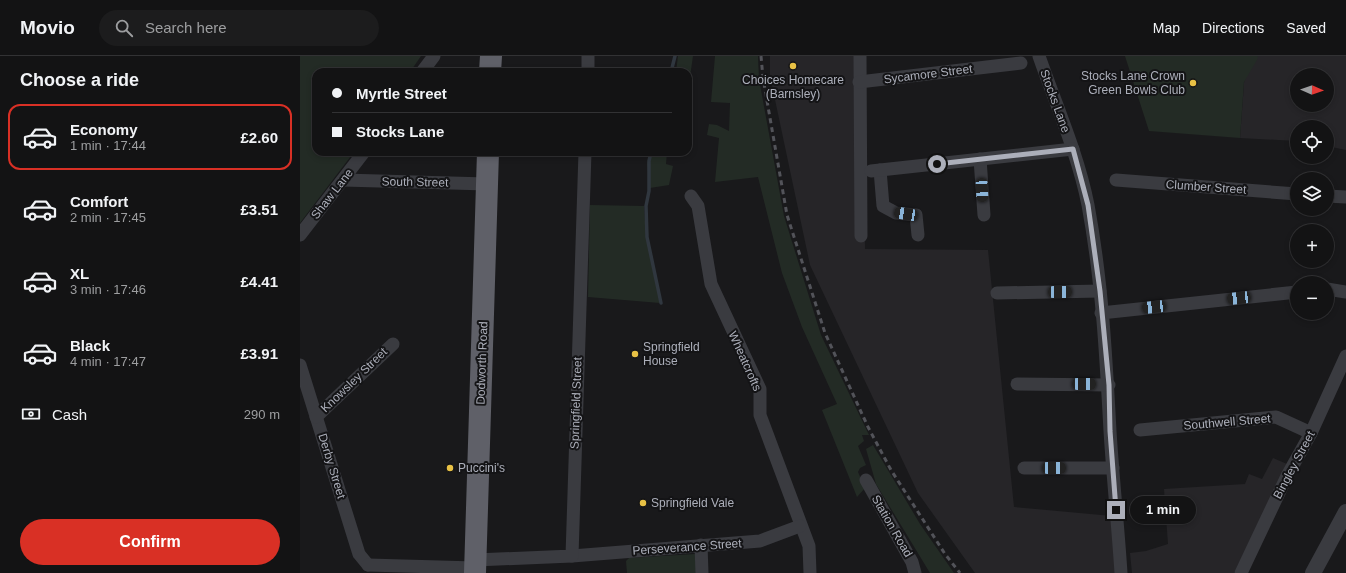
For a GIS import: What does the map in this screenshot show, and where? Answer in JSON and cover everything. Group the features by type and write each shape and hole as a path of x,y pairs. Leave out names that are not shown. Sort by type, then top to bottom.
{"highway":[{"path":"490,68 491,56"},
{"name":"Dodworth Road","path":"475,567 488,156"}],"street":[{"path":"425,68 434,56"},
{"path":"588,56 588,68"},
{"path":"860,56 861,236"},
{"name":"Stocks Lane","path":"1039,56 1073,149 1088,205 1100,291 1109,385 1113,468 1122,573"},
{"name":"Sycamore Street","path":"859,82 1020,63"},
{"path":"918,235 916,215 896,212 883,206 882,193 875,171 1073,149"},
{"name":"Shaw Lane","path":"300,235 361,156"},
{"name":"Springfield Street","path":"572,556 585,156"},
{"path":"980,159 984,215"},
{"name":"South Street","path":"343,180 487,184"},
{"name":"Clumber Street","path":"1116,180 1290,193"},
{"name":"Wheatcrofts","path":"691,196 698,206 711,284 760,389 760,415 800,526 809,546 810,573"},
{"path":"1334,196 1346,197"},
{"path":"1334,290 1346,292"},
{"path":"997,293 1100,291"},
{"path":"1101,313 1290,293"},
{"name":"Knowsley Street","path":"316,416 393,344"},
{"name":"Bingley Street","path":"1241,573 1287,476 1311,433 1346,356"},
{"name":"Derby Street","path":"300,365 359,554 367,569"},
{"path":"1017,384 1109,385"},
{"name":"Southwell Street","path":"1140,430 1276,417 1311,433"},
{"path":"1024,468 1113,468"},
{"name":"Station Road","path":"866,480 912,562 914,573"},
{"path":"1313,573 1346,512"},
{"name":"Perseverance Street","path":"572,556 760,541 800,526"},
{"path":"700,545 702,573"},
{"path":"367,569 475,567 572,556"}],"shaded area":[{"path":"300,56 421,56 413,68 312,68 312,156 351,156 300,223"},
{"path":"678,56 693,56 691,68 676,68"},
{"path":"715,56 758,56 759,79 784,216 821,335 869,435 862,435 864,441 858,446 866,465 860,468 858,472 865,488 857,497 822,410 837,404 802,327 782,273 758,177 715,182 719,138 707,135 709,124 717,125 729,131 730,103 711,102"},
{"path":"770,56 864,56 865,249 988,250 1014,507 1112,516 1118,573 975,573 918,493 810,265 770,76"},
{"path":"1125,56 1258,56 1244,82 1240,138 1149,131"},
{"path":"1246,56 1346,56 1346,150 1334,147 1334,120 1290,120 1290,141 1240,138"},
{"path":"649,156 667,156 666,164 673,166 669,185 650,188 647,164"},
{"path":"590,205 644,206 646,236 660,303 588,297"},
{"path":"873,445 920,524 954,573 930,573 876,484 866,449"},
{"path":"1273,458 1287,464 1234,573 1132,573 1130,553 1146,551 1168,544 1164,489 1245,484 1249,474 1262,479"},
{"path":"695,554 697,573 627,573 626,561 629,558"}],"waterway":[{"path":"672,68 675,56"},
{"path":"650,156 649,191 646,206 647,237 661,303"}],"railway":[{"path":"761,56 763,78 787,215 825,333 868,427 891,470 945,554 960,573"}],"place":[{"name":"Choices Homecare (Barnsley)","path":"793,66"},
{"name":"Stocks Lane Crown Green Bowls Club","path":"1193,83"},
{"name":"Springfield House","path":"635,354"},
{"name":"Puccini's","path":"450,468"},
{"name":"Springfield Vale","path":"643,503"}],"route":[{"path":"937,164 1073,149 1088,205 1100,291 1109,385 1110,431 1116,510"}]}
